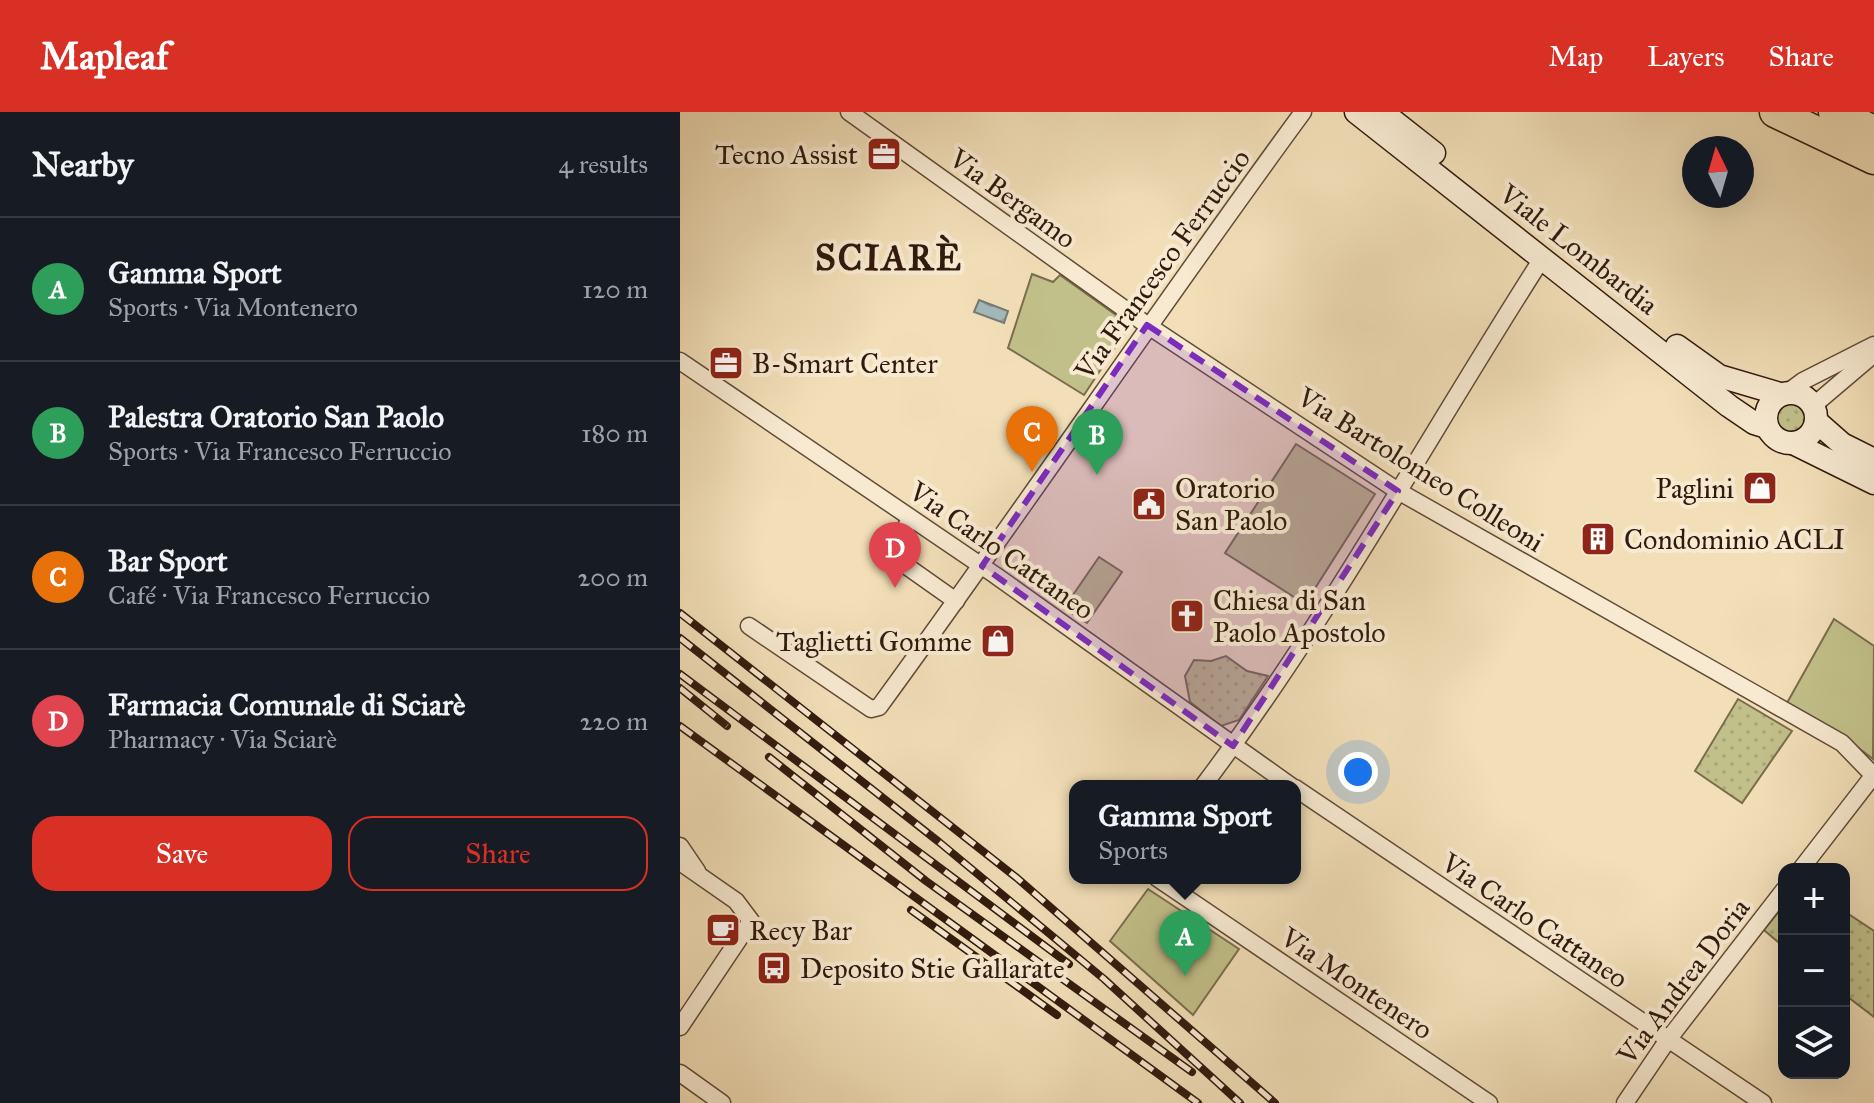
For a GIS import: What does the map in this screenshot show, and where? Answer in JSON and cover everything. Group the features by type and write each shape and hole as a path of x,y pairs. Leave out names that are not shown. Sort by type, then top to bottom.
{"highway":[{"path":"1775,112 1874,159"},
{"path":"1834,112 1874,131"}],"main road":[{"name":"Viale Lombardia","path":"1356,112 1729,406 1767,427"},
{"name":"Viale Lombardia","path":"1382,112 1696,361 1719,376 1784,393"},
{"path":"1874,460 1842,444 1800,393 1784,393 1770,403 1766,414 1767,427 1781,441 1793,443 1874,483"},
{"path":"1793,443 1809,436 1815,414"}],"street":[{"name":"Via Bergamo","path":"849,112 1147,325"},
{"name":"Via Francesco Ferruccio","path":"749,626 871,709 879,707 982,566 1147,325 1303,112"},
{"path":"1208,780 1233,746 1398,491 1543,257"},
{"name":"Via Bartolomeo Colleoni","path":"1147,325 1398,491 1842,743 1874,776"},
{"path":"1784,393 1874,345"},
{"path":"1815,414 1874,354"},
{"name":"Via Carlo Cattaneo","path":"680,361 982,566 1283,780"},
{"path":"911,519 888,553 956,601"},
{"path":"1806,863 1874,776"},
{"name":"Via Carlo Cattaneo","path":"1301,792 1763,1103"},
{"path":"680,846 698,872"},
{"path":"680,862 736,901 750,917 750,925 680,1027"},
{"name":"Via Montenero","path":"1166,884 1489,1103"},
{"name":"Via Andrea Doria","path":"1625,1103 1667,1041 1778,898"},
{"path":"680,1073 722,1103"}],"highlighted area":[{"path":"1147,325 1398,491 1233,746 982,566"}],"shaded area":[{"path":"1032,274 1053,282 1060,275 1130,325 1084,395 1008,348"},
{"path":"1792,402 1803,407 1808,418 1803,429 1792,434 1781,429 1776,418 1781,407"},
{"path":"1296,444 1375,494 1305,604 1225,553"},
{"path":"1099,557 1122,572 1087,623 1064,608"},
{"path":"1834,619 1874,646 1873,759 1839,733 1787,703"},
{"path":"1226,656 1247,671 1268,676 1239,720 1221,726 1190,702 1185,676 1194,660 1211,661"},
{"path":"1738,699 1792,731 1742,803 1695,771"},
{"path":"1148,889 1239,949 1193,1015 1110,941"},
{"path":"1778,912 1778,942 1764,930"},
{"path":"1850,915 1874,931 1874,1017 1850,999"}],"water":[{"path":"979,300 1008,311 1004,323 974,312"}],"railway":[{"path":"680,613 1017,878 1275,1103"},
{"path":"680,638 939,842 1104,979 1240,1103"},
{"path":"680,674 1069,964"},
{"path":"680,688 727,726"},
{"path":"680,726 1198,1103"},
{"path":"769,757 926,881 1192,1072"},
{"path":"911,910 1057,1015"}],"place":[{"name":"Tecno Assist","path":"884,154"},
{"name":"B-Smart Center","path":"726,363"},
{"name":"Bar Sport","path":"1032,472"},
{"name":"Palestra Oratorio San Paolo","path":"1097,475"},
{"name":"Paglini","path":"1760,488"},
{"name":"Oratorio San Paolo","path":"1149,504"},
{"name":"Condominio ACLI","path":"1598,539"},
{"name":"Farmacia Comunale di Sciarè","path":"895,588"},
{"name":"Chiesa di San Paolo Apostolo","path":"1187,616"},
{"name":"Taglietti Gomme","path":"998,641"},
{"name":"Recy Bar","path":"723,930"},
{"name":"Deposito Stie Gallarate","path":"774,968"},
{"name":"Gamma Sport","path":"1185,976"}],"district":[{"name":"SCIARÈ","path":"889,257"}]}
